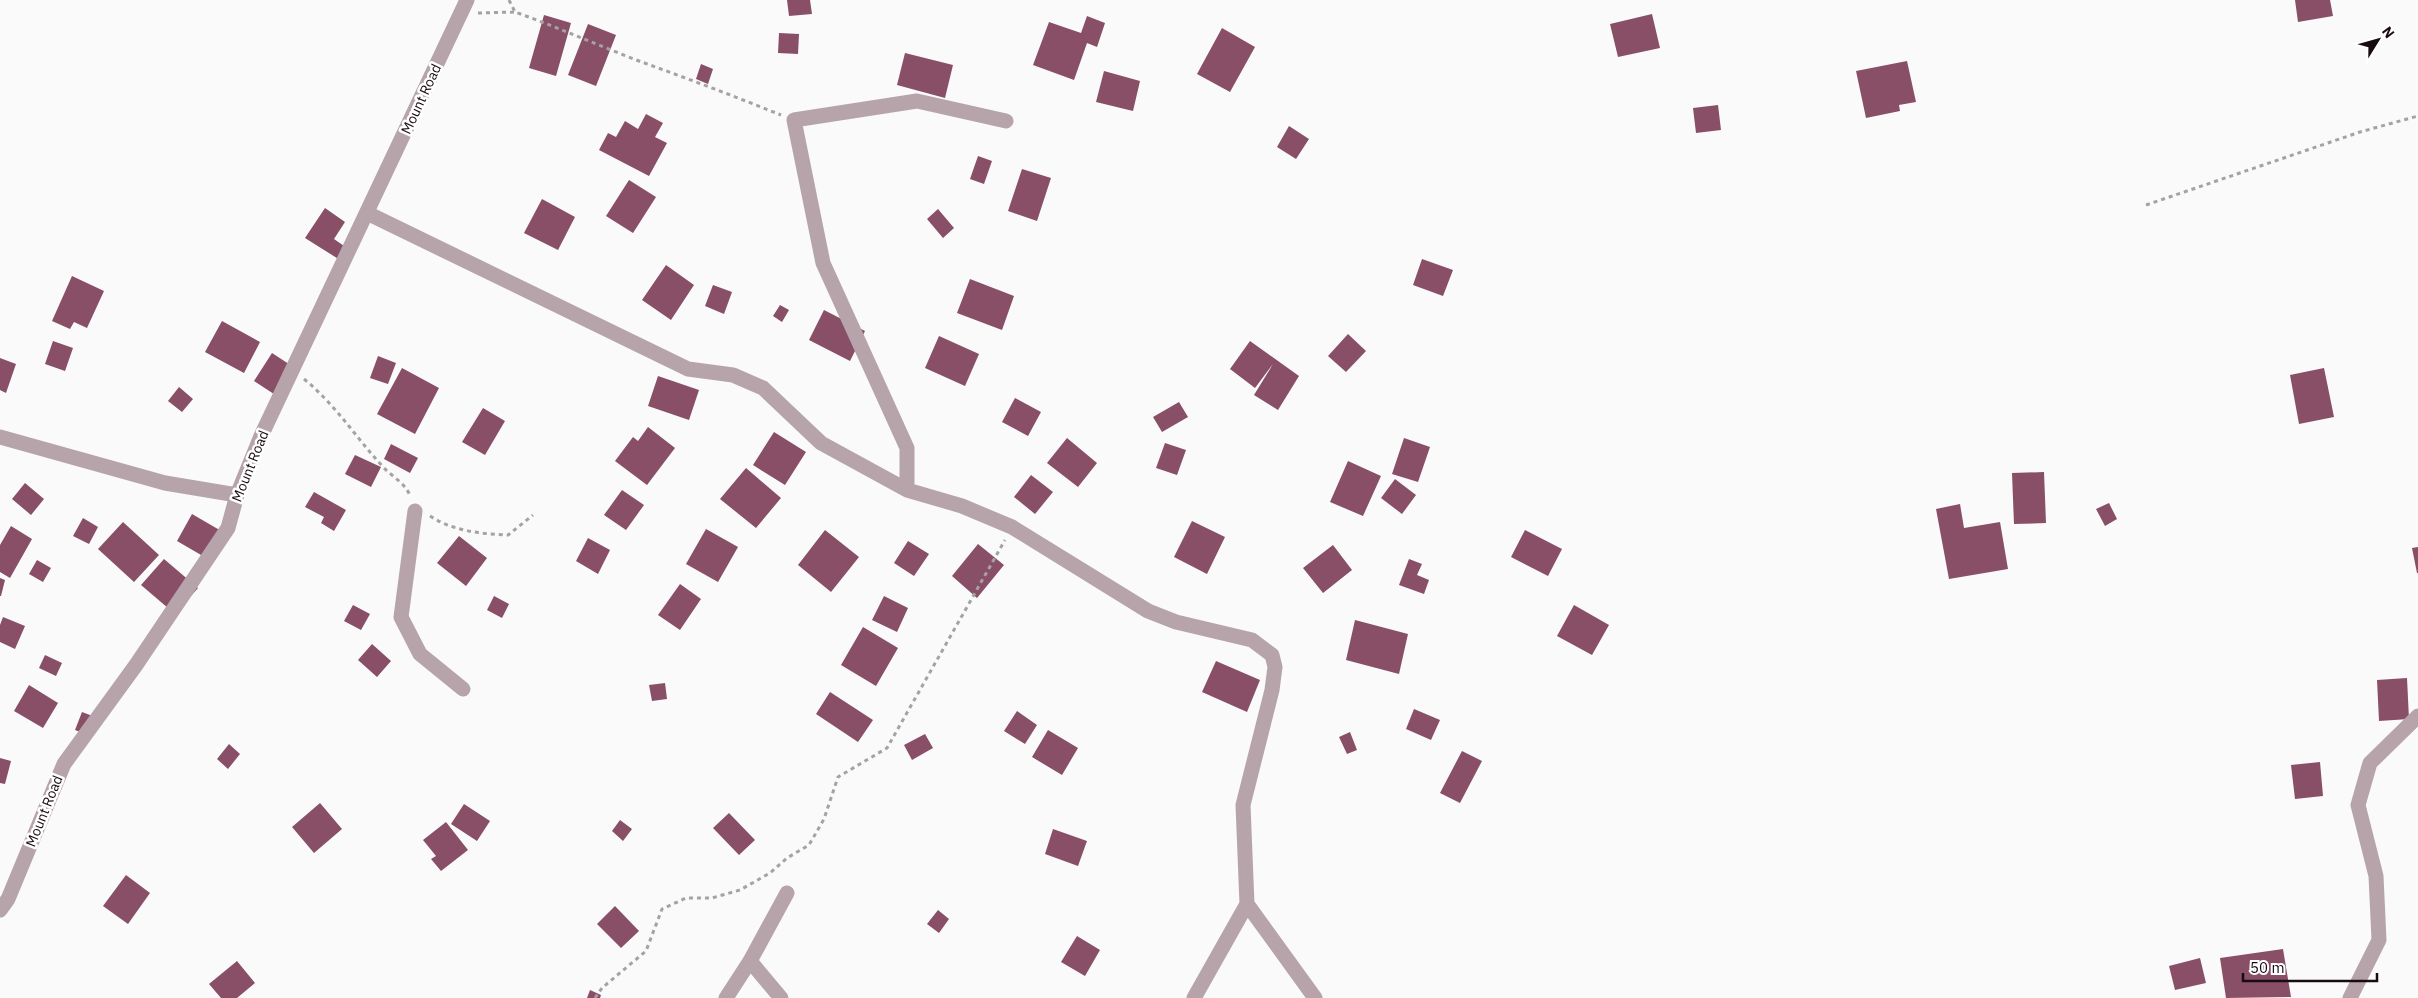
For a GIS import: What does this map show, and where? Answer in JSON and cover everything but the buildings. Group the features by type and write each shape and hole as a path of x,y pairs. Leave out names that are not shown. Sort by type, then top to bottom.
{"street":[{"name":"Mount Road","path":"0,910 8,899 64,764 136,665 228,528 237,495 261,436 294,370 464,7"},
{"path":"907,490 907,448 823,263 794,120 917,101 1006,122"},
{"path":"367,213 688,369 733,374 763,388 821,443 907,490 962,506 1012,527 1148,612 1176,622 1252,640 1272,655 1275,667 1272,690 1243,805 1247,904 1194,998"},
{"path":"0,437 165,483 237,495"},
{"path":"415,511 401,617 420,654 464,689"},
{"path":"2350,998 2379,940 2376,876 2358,804 2370,763 2418,716"},
{"path":"726,998 750,961 787,893"},
{"path":"1247,904 1315,998"},
{"path":"750,961 781,998"}],"path":[{"path":"509,0 514,12"},
{"path":"464,7 514,12 565,30 794,120"},
{"path":"2146,205 2351,135 2418,116"},
{"path":"294,370 326,396 384,468 408,490 415,511 437,521 477,534 500,535 508,535 533,515"},
{"path":"595,998 602,988 646,951 662,909 686,898 712,898 740,890 770,873 787,858 809,845 824,819 838,777 887,748 1012,527"}]}
